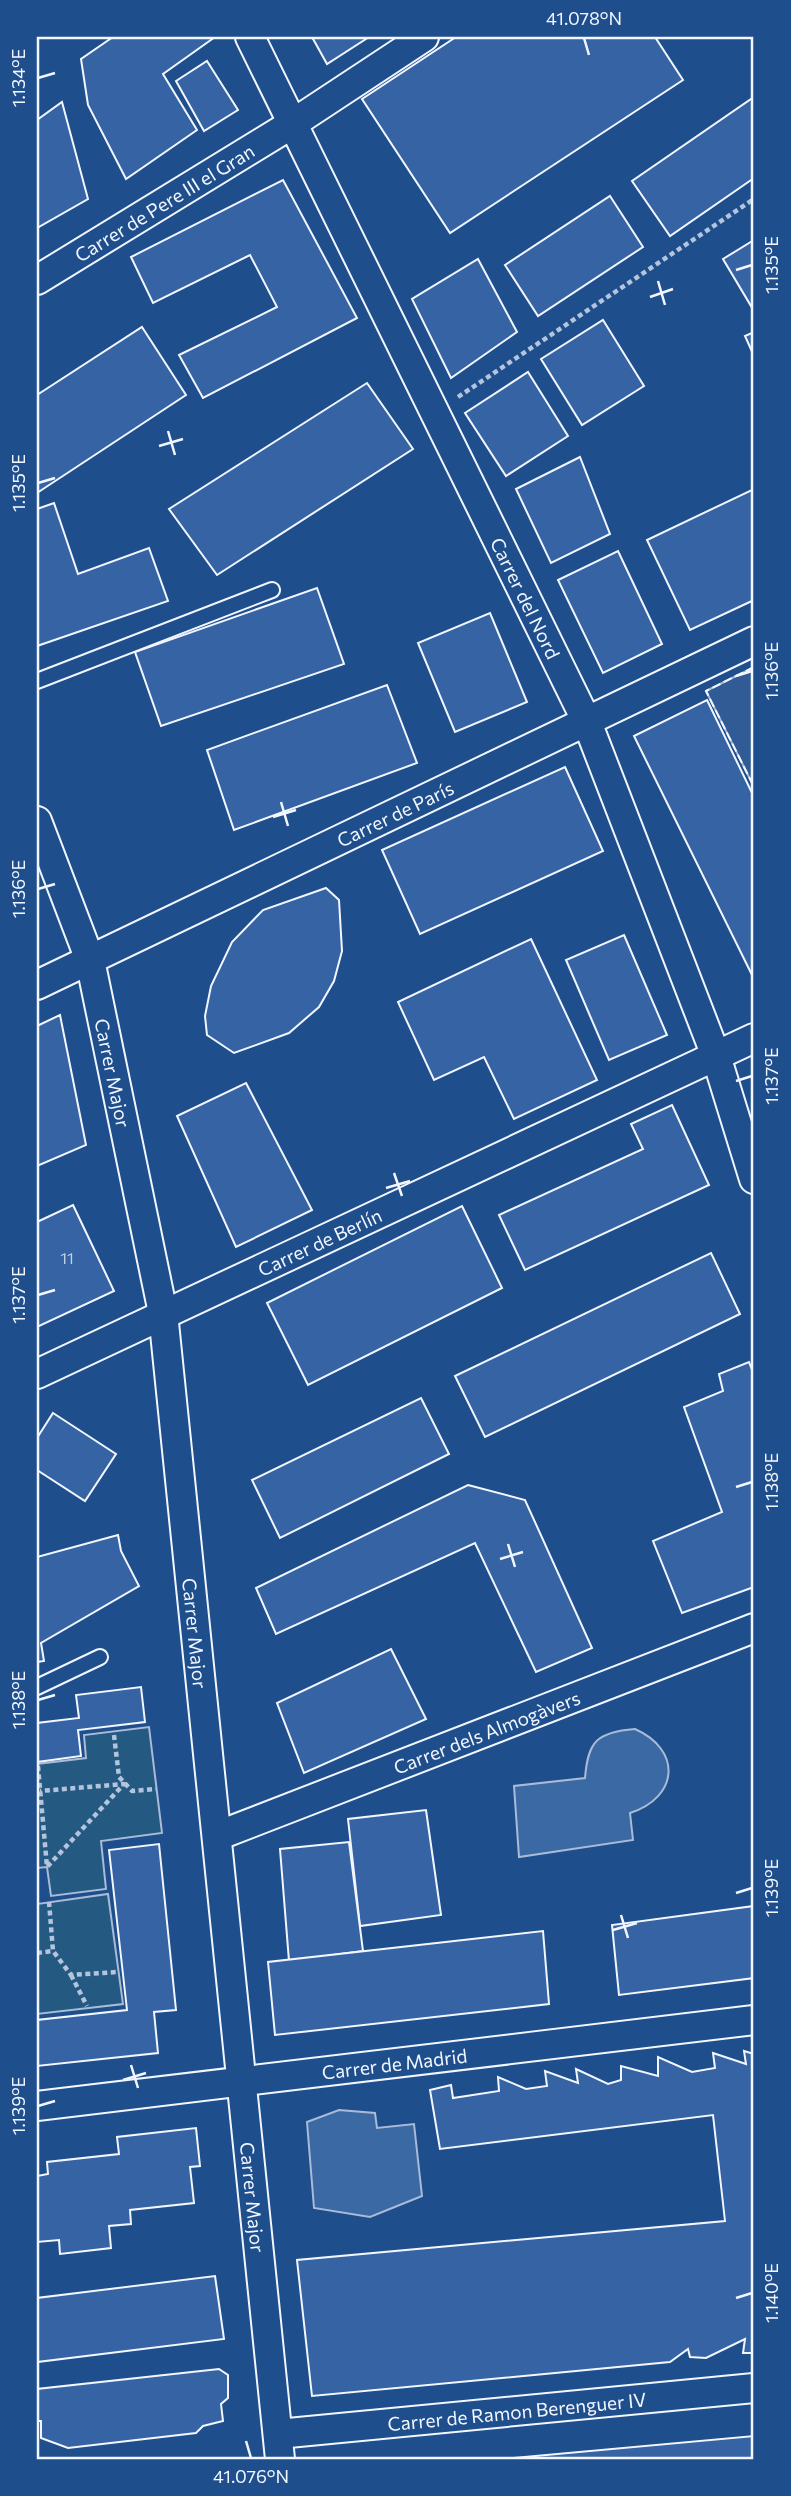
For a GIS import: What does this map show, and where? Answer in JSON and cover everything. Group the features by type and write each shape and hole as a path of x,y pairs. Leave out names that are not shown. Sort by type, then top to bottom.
{"street":[{"name":"Carrer del Nord","path":"250,37 587,722 716,1056 754,1179"},
{"path":"292,124 424,37"},
{"name":"Carrer de Pere III el Gran","path":"37,280 292,124"},
{"name":"Carrer de París","path":"37,985 754,641"},
{"name":"Carrer Major","path":"37,821 90,960 163,1313 279,2447"},
{"name":"Carrer de Berlín","path":"37,1374 754,1038"},
{"name":"Carrer dels Almogàvers","path":"217,1836 754,1628"},
{"name":"Carrer de Madrid","path":"37,2106 754,2020"},
{"name":"Carrer de Ramon Berenguer IV","path":"279,2447 754,2388"}],"lane":[{"path":"37,681 272,590"},
{"path":"37,1687 100,1657"}],"path":[{"path":"434,413 754,200"},
{"path":"114,1735 119,1777 124,1784 132,1791 156,1789"},
{"path":"37,1766 47,1867 124,1784"},
{"path":"40,1791 124,1784"},
{"path":"37,1831 43,1831"},
{"path":"49,1902 53,1951 71,1975 87,2006"},
{"path":"37,1953 53,1951"},
{"path":"71,1975 117,1972"}],"shaded area":[{"path":"754,667 754,787 706,691"},
{"path":"149,1727 162,1833 101,1841 106,1889 51,1896 47,1867 37,1868 37,1764 86,1758 84,1735"},
{"path":"635,1729 661,1749 667,1761 668,1773 666,1785 658,1796 646,1806 630,1813 633,1840 519,1857 514,1786 585,1778 586,1766 596,1741 611,1733"},
{"path":"108,1894 123,2004 37,2014 37,1904"},
{"path":"339,2110 375,2113 377,2128 414,2124 422,2196 370,2217 314,2208 307,2122"}],"building":[{"path":"113,37 215,37 163,74 197,130 126,179 88,105 81,59"},
{"path":"312,37 369,37 327,64"},
{"path":"456,37 655,37 683,80 450,233 362,99"},
{"path":"207,61 238,110 204,131 176,81"},
{"path":"754,97 754,178 670,236 632,181"},
{"path":"62,102 88,199 37,228 37,120"},
{"path":"283,180 357,318 203,398 179,355 277,307 250,255 153,303 131,257"},
{"path":"610,196 643,247 538,316 505,265"},
{"path":"754,240 754,311 723,259"},
{"path":"478,259 517,332 451,378 412,299"},
{"path":"603,320 644,386 582,425 541,359"},
{"path":"142,327 186,395 37,493 37,395"},
{"path":"754,332 754,356 745,336"},
{"path":"528,372 568,436 506,476 465,413"},
{"path":"367,383 413,449 217,575 169,509"},
{"path":"580,457 610,534 551,563 516,489"},
{"path":"754,489 754,600 690,630 647,540"},
{"path":"54,503 78,574 149,548 168,601 37,646 37,509"},
{"path":"618,551 662,644 603,673 558,580"},
{"path":"317,588 344,664 161,726 135,652"},
{"path":"490,613 527,702 455,732 418,643"},
{"path":"387,685 417,763 234,830 207,750"},
{"path":"707,700 754,797 754,979 634,736"},
{"path":"565,767 603,851 420,934 382,850"},
{"path":"326,888 339,900 342,951 334,981 319,1007 289,1033 234,1053 207,1035 205,1016 211,986 232,942 263,910"},
{"path":"624,935 667,1035 609,1060 566,960"},
{"path":"531,939 597,1080 514,1119 484,1057 434,1080 398,1002"},
{"path":"60,1015 86,1145 37,1166 37,1026"},
{"path":"246,1083 312,1210 236,1247 177,1116"},
{"path":"672,1105 709,1185 525,1270 499,1215 643,1149 631,1124"},
{"path":"73,1205 114,1291 37,1327 37,1222"},
{"path":"462,1206 502,1288 308,1385 267,1303"},
{"path":"711,1253 740,1314 485,1437 455,1376"},
{"path":"749,1362 754,1375 754,1587 682,1613 653,1541 722,1512 684,1407 723,1391 719,1374"},
{"path":"421,1398 449,1454 280,1538 252,1480"},
{"path":"53,1413 116,1454 85,1501 37,1470 37,1438"},
{"path":"468,1485 525,1500 592,1648 536,1672 475,1543 276,1634 256,1588"},
{"path":"118,1535 121,1551 139,1586 41,1643 44,1661 37,1662 37,1557"},
{"path":"391,1649 426,1719 304,1773 277,1703"},
{"path":"141,1687 145,1722 78,1730 81,1756 37,1762 37,1723 79,1718 76,1695"},
{"path":"426,1810 441,1915 360,1926 348,1819"},
{"path":"349,1842 363,1951 289,1961 280,1849"},
{"path":"159,1844 176,2010 154,2012 158,2053 37,2066 37,2020 127,2010 109,1850"},
{"path":"754,1906 754,1978 619,1995 612,1925"},
{"path":"543,1931 549,2004 275,2035 268,1962"},
{"path":"744,2051 754,2054 754,2353 743,2353 745,2339 706,2358 690,2357 688,2349 670,2362 312,2396 297,2260 725,2221 713,2115 440,2149 430,2090 451,2085 453,2098 499,2091 498,2077 526,2089 547,2086 545,2071 578,2083 576,2069 608,2084 621,2080 621,2066 658,2076 658,2057 692,2072 715,2068 713,2053 746,2064"},
{"path":"196,2128 200,2166 190,2167 194,2203 130,2210 131,2224 109,2226 111,2248 60,2254 59,2240 37,2242 37,2176 48,2174 47,2162 119,2154 117,2137"},
{"path":"215,2276 224,2339 37,2362 37,2298"},
{"path":"219,2369 228,2375 228,2398 221,2404 223,2421 203,2426 196,2433 68,2448 41,2438 41,2421 37,2421 37,2389"},
{"path":"754,2436 754,2459 503,2459"}],"fence":[{"path":"754,667 706,691 754,787"}]}
